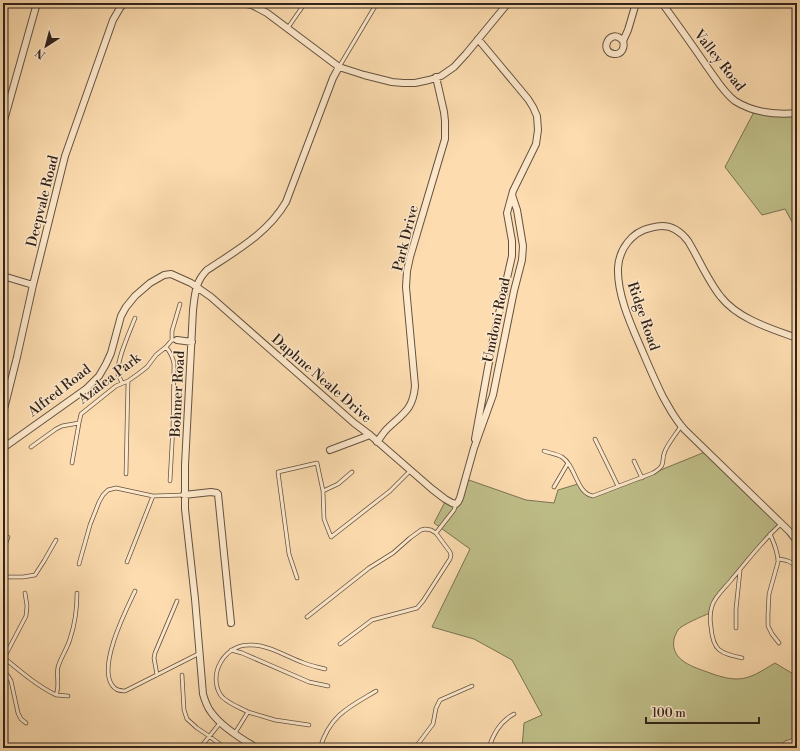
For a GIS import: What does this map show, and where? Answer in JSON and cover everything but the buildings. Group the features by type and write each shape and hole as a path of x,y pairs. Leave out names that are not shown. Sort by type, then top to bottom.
{"street":[{"path":"3,124 37,3"},
{"name":"Deepvale Road","path":"3,413 65,156 113,20 124,3"},
{"path":"241,3 252,5 260,9 340,67 364,75 392,82 403,83 415,83 429,80 441,76 454,67 508,3"},
{"path":"623,41 636,3"},
{"name":"Valley Road","path":"662,3 731,97 744,105 760,111 781,114 797,113"},
{"name":"Umdoni Road","path":"474,448 493,340 513,250 507,213 515,185 536,144 538,130 536,116 528,99 478,39"},
{"name":"Bohmer Road","path":"257,748 220,722 211,713 205,702 203,694 184,495 193,310 196,287 200,278 207,270 256,236 280,213 286,202 333,78 340,67"},
{"name":"Park Drive","path":"377,442 387,428 406,412 415,393 406,287 407,271 445,139 444,112 436,77"},
{"name":"Umdoni Road","path":"456,504 460,498 474,448 493,395 514,291 522,260 523,246 517,210 512,195"},
{"name":"Ridge Road","path":"797,338 754,321 742,315 725,302 715,288 684,235 676,230 663,226 642,230 633,236 625,246 621,254 618,267 620,290 631,326 652,375 671,412 681,426 781,523 797,541"},
{"name":"Alfred Road","path":"3,448 86,389 99,376 111,353 121,316 142,289 157,278 171,274 191,283 196,287"},
{"path":"3,276 33,285"},
{"name":"Daphne Neale Drive","path":"196,287 211,297 354,423 432,489 445,499 456,504"},
{"path":"174,340 192,342"},
{"path":"330,450 370,435"},
{"path":"184,495 211,492 218,494 231,623"}],"lane":[{"path":"287,29 305,3"},
{"path":"340,67 377,3"},
{"path":"174,340 172,332 180,304"},
{"path":"122,383 118,375 119,366 123,348 134,318"},
{"name":"Azalea Park","path":"72,463 81,414 116,386 128,381 147,367 156,355 174,340"},
{"path":"166,348 171,352 174,364 170,481"},
{"path":"126,474 128,381"},
{"path":"31,447 62,426 79,423"},
{"path":"544,451 562,457 568,463 583,490 589,495 593,496 642,478 659,470 662,465 664,452 681,426"},
{"path":"595,439 618,486"},
{"path":"634,460 642,478"},
{"path":"554,487 568,463"},
{"path":"297,578 289,554 278,472 317,464 323,490 324,519 331,537 390,491 410,470"},
{"path":"323,490 338,484 352,472"},
{"path":"79,564 90,525 99,502 108,490 116,488 153,496 184,495"},
{"path":"127,562 153,496"},
{"path":"436,532 454,510 456,504"},
{"path":"742,658 724,653 714,645 711,625 712,606 740,569 781,523"},
{"path":"307,617 369,568 393,553 421,530 426,529 436,532 451,555 450,559 423,601 417,608 372,620 340,644"},
{"path":"770,534 778,559 769,594 768,626 779,643"},
{"path":"3,551 8,537"},
{"path":"3,577 23,577 35,575 56,540"},
{"path":"778,559 789,561 797,568"},
{"path":"736,628 736,609 740,569"},
{"path":"135,592 116,632 111,651 108,674 110,682 115,688 125,691 200,653"},
{"path":"25,593 27,606 26,616 3,657 45,689 56,695 68,696"},
{"path":"56,695 58,690 58,669 70,639 77,613 78,593"},
{"path":"157,675 154,658 155,653 177,601"},
{"path":"309,725 275,720 248,712 223,698 220,695 217,684 220,662 231,650 240,646 250,645 264,647 305,664 325,669"},
{"path":"231,650 242,653 309,682 328,686"},
{"path":"3,670 11,681 18,713 21,719 26,723"},
{"path":"182,675 184,710 187,718 197,728 225,748"},
{"path":"415,748 434,724 436,708 440,700 472,686"},
{"path":"320,748 332,722 351,705 376,691"},
{"path":"235,733 248,712"},
{"path":"489,748 501,723 514,714"},
{"path":"200,748 220,722"},
{"path":"144,746 151,746 154,748"}],"green space":[{"path":"755,110 797,113 797,231 785,209 762,215 725,167"},
{"path":"705,452 780,523 717,596 710,613 688,623 678,630 674,639 674,647 679,658 684,662 727,678 742,679 757,674 775,663 797,675 797,737 785,741 778,748 522,748 524,723 542,715 512,660 474,639 432,627 470,549 434,523 446,500 456,504 466,479 526,500 554,503 558,490 578,484 583,492 594,497"}]}
